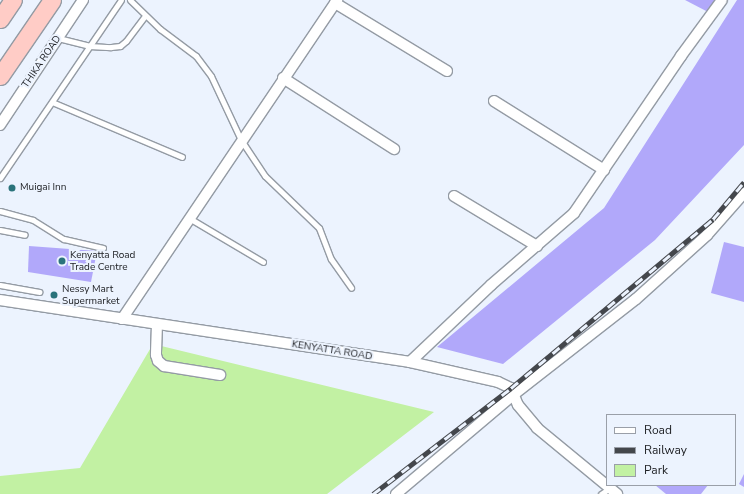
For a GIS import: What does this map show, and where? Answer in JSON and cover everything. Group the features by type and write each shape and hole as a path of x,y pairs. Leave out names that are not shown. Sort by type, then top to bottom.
{"highway":[{"path":"0,19 13,0"},
{"path":"0,76 52,0"}],"street":[{"name":"THIKA ROAD","path":"0,125 83,0"},
{"path":"410,362 491,285 574,213 681,56 722,0"},
{"path":"122,319 336,1 446,71"},
{"path":"283,78 394,150"},
{"path":"494,101 604,170"},
{"path":"396,494 513,395 636,299 707,235 744,193"},
{"path":"454,196 537,246"},
{"name":"KENYATTA ROAD","path":"0,300 410,362 498,382 511,388 518,405 537,428 606,483"},
{"path":"157,324 156,355 158,361 164,366 220,375"}],"lane":[{"path":"0,178 121,0"},
{"path":"130,0 145,16 196,56 211,76 242,140 265,176 319,228 331,258 351,288"},
{"path":"58,38 90,46 120,46 126,41 145,16"},
{"path":"52,102 182,157"},
{"path":"0,211 33,220 64,239 103,248"},
{"path":"189,218 263,262"},
{"path":"0,230 25,235"},
{"path":"0,285 39,292"},
{"path":"601,494 610,486"}],"green space":[{"path":"153,344 434,412 327,494 0,494 0,476 80,468"}],"building":[{"path":"685,0 717,0 710,13"},
{"path":"737,0 744,0 744,145 655,240 503,364 437,347 604,208"},
{"path":"724,242 744,247 744,302 711,293"},
{"name":"Kenyatta Road Trade Centre","path":"29,246 97,251 91,282 28,272"},
{"path":"744,474 744,487 739,484"},
{"path":"656,486 707,486 701,494 666,494"}],"railway":[{"path":"373,494 511,388 713,219 744,182"}],"place":[{"name":"Muigai Inn","path":"12,188"},
{"name":"Kenyatta Road Trade Centre","path":"62,261"},
{"name":"Nessy Mart Supermarket","path":"54,295"}]}
